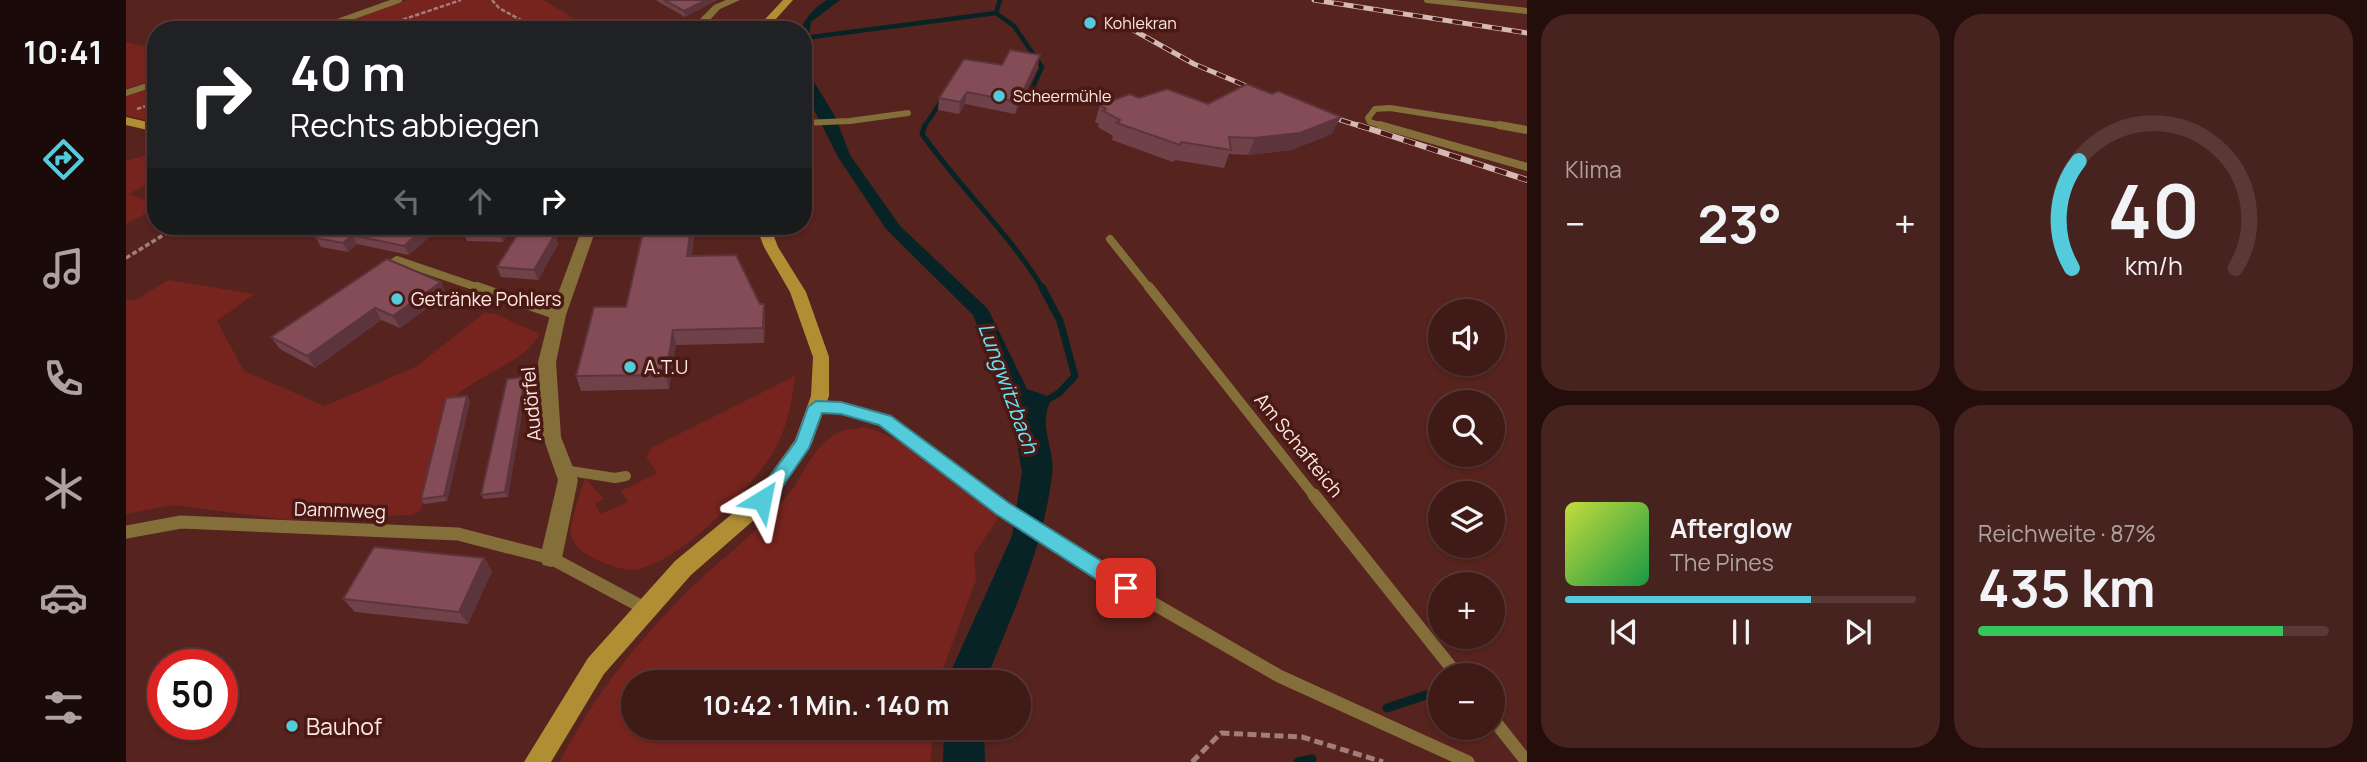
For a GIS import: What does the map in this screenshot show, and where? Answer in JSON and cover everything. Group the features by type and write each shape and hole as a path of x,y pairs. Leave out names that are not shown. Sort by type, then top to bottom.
{"main road":[{"path":"769,21 787,2"},
{"path":"126,121 147,126"},
{"path":"537,762 596,666 683,568 762,500 803,443 820,396 821,356 798,292 766,235"}],"street":[{"path":"704,21 718,7 735,0"},
{"name":"Audörfel","path":"551,558 568,480 552,438 547,362 558,315 587,235"}],"lane":[{"path":"340,21 400,0"},
{"path":"1427,0 1527,11"},
{"path":"126,93 147,86"},
{"path":"1527,130 1390,107 1375,109 1368,118 1370,122 1527,167"},
{"path":"812,123 850,121 908,113"},
{"name":"Am Schafteich","path":"1110,239 1448,663"},
{"path":"374,275 397,260 558,315"},
{"path":"816,407 841,408 885,420 1003,509 1104,575 1279,676 1468,762"},
{"path":"564,470 615,478 626,476"},
{"name":"Dammweg","path":"126,532 181,522 458,534 551,558"},
{"path":"551,558 646,609"},
{"path":"1505,734 1527,762"}],"path":[{"path":"399,21 461,0"},
{"path":"492,0 499,8 523,21"},
{"path":"126,258 163,235"},
{"path":"1192,762 1221,733 1302,737 1384,762"}],"shaded area":[{"path":"407,0 543,0 578,21 348,21"},
{"path":"126,42 147,47 147,82 126,89"},
{"path":"147,88 147,120 126,115 126,95"},
{"path":"147,155 147,185 129,194 147,201 147,213 126,224 126,161"},
{"path":"168,280 254,294 217,321 244,371 325,406 417,366 484,313 495,314 540,334 521,354 460,392 450,402 424,500 420,511 411,515 288,520 174,505 126,514 126,299 134,301"},
{"path":"795,376 785,426 768,459 736,499 693,538 672,554 651,565 633,570 617,568 597,560 575,544 571,535 572,523 585,478 604,499 595,504 600,514 628,502 621,491 657,473 646,456 653,447"},
{"path":"863,427 900,442 951,478 999,517 974,554 976,580 942,670 621,670 621,740 932,740 931,762 560,762 602,691 653,627 776,509 818,449 842,431"}],"water":[{"path":"827,0 840,0 812,21 805,21"},
{"name":"Lungwitzbach","path":"812,78 836,118 850,155 900,226 988,309 1027,389 1045,395 1050,402 1046,430 1053,466 1047,504 1034,556 990,670 951,670 1012,536 1022,472 1012,413 973,315 886,229 838,157 812,106"},
{"path":"944,740 984,740 985,762 943,762"}],"building":[{"path":"664,0 706,0 684,11"},
{"path":"1010,50 1040,55 1018,102 967,92 960,102 939,98 964,59 1002,65"},
{"path":"1247,84 1272,94 1278,91 1341,117 1300,133 1255,138 1229,137 1231,150 1181,142 1180,145 1117,123 1120,120 1103,111 1106,109 1100,105 1130,94 1139,98 1167,89 1208,104"},
{"path":"320,235 352,235 343,243 316,238"},
{"path":"352,235 417,235 404,246"},
{"path":"517,235 554,235 534,270 497,267"},
{"path":"642,235 690,235 687,256 736,255 760,304 764,304 763,328 673,330 666,375 576,376 594,307 626,307"},
{"path":"387,259 441,282 393,316 375,308 307,356 271,337"},
{"path":"525,377 505,492 481,495 507,379"},
{"path":"467,396 444,496 421,499 446,398"},
{"path":"374,547 484,558 459,612 343,599"}],"waterway":[{"path":"996,13 1000,0"},
{"path":"812,37 996,13"},
{"path":"996,13 1014,26 1042,67 1028,98 1022,100"},
{"path":"925,126 944,97"},
{"path":"925,126 922,134 1030,268 1043,289"},
{"path":"1042,287 1060,321 1075,376 1059,393 1042,403"},
{"path":"1387,708 1426,695"},
{"path":"1298,762 1312,759"}],"railway":[{"path":"1314,0 1527,33"},
{"path":"1128,27 1194,64 1263,93"},
{"path":"1322,114 1363,127"},
{"path":"1358,125 1527,180"}],"place":[{"name":"Kohlekran","path":"1090,23"},
{"name":"Scheermühle","path":"999,96"},
{"name":"Getränke Pohlers","path":"397,299"},
{"name":"A.T.U","path":"630,367"},
{"name":"Bauhof","path":"292,726"}],"route":[{"path":"762,500 803,443 816,407 841,408 885,420 1003,509 1126,588"}]}
